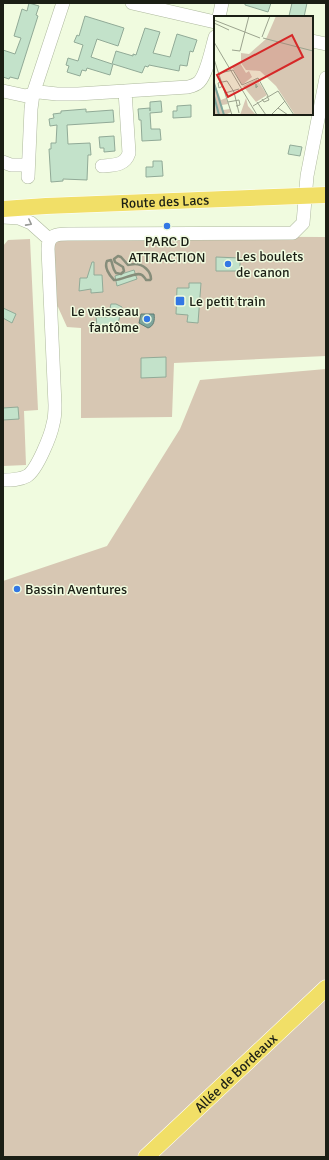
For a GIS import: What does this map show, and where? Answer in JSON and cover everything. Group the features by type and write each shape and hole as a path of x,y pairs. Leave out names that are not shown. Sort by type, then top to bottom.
{"main road":[{"name":"Route des Lacs","path":"3,209 326,195"},
{"name":"Allée de Bordeaux","path":"146,1157 326,988"}],"street":[{"path":"3,162 28,171 30,109 33,94 63,3"},
{"path":"132,3 153,5 214,22"},
{"path":"219,16 222,3"},
{"path":"3,91 26,96 39,92 57,94 188,87 196,85 204,75 214,40"},
{"path":"313,41 326,44"},
{"path":"3,480 22,478 31,473 44,450 53,424 55,405 48,243 53,236 60,234 293,233 303,224 307,176 326,78"},
{"path":"102,166 124,162 129,154 125,91"},
{"path":"3,216 25,220 35,226 45,237 50,240"}],"shaded area":[{"path":"125,236 326,237 326,356 174,363 172,417 81,418 81,328 67,327 58,307 53,304 54,244 56,241"},
{"path":"30,239 38,410 24,411 26,465 3,466 3,246 8,240"},
{"path":"326,369 326,1157 3,1157 3,581 107,546 180,429 200,380"}],"water":[{"name":"Le vaisseau fantôme","path":"141,314 154,314 154,322 152,326 148,328 139,323"}],"building":[{"path":"29,3 39,6 36,15 38,16 18,79 10,77 9,79 3,77 3,50 15,54 21,38 14,36 22,9 27,11"},
{"path":"245,3 271,3 268,12 245,5"},
{"path":"292,3 307,3 304,16 289,16"},
{"path":"85,16 124,28 118,46 97,39 91,57 112,64 116,51 133,56 133,54 136,55 145,28 160,32 153,53 170,57 177,34 197,40 193,52 190,51 187,66 180,65 179,71 149,65 148,67 145,66 142,73 113,64 110,75 87,68 86,71 82,70 80,76 67,72 69,66 66,65 68,58 78,61 83,45 74,42 77,35 79,36"},
{"path":"161,101 162,112 150,113 151,129 160,129 161,140 142,141 141,120 139,120 138,109 150,108 150,102"},
{"path":"191,105 191,117 173,118 173,111 177,111 177,106"},
{"path":"86,109 86,112 113,110 114,122 67,125 68,144 90,143 91,155 88,155 87,180 63,179 63,181 51,182 49,149 51,149 51,143 56,143 57,125 50,126 49,119 54,118 53,114 61,113 61,111"},
{"path":"114,136 115,151 104,152 104,148 100,148 99,137"},
{"path":"290,145 302,147 300,156 288,154"},
{"path":"153,161 162,161 163,176 146,177 146,167 153,167"},
{"name":"Les boulets de canon","path":"216,257 240,258 240,271 216,271"},
{"path":"92,262 94,262 94,275 102,275 103,292 91,293 91,289 79,291 80,278 87,278"},
{"path":"134,270 137,279 117,286 115,276"},
{"path":"189,283 201,283 198,323 187,322 188,315 176,314 177,288 189,288"},
{"path":"111,304 116,304 122,307 117,328 104,329 104,325 97,325 96,317 108,317"},
{"path":"3,308 16,314 12,323 3,318"},
{"path":"166,357 166,377 141,378 141,358"},
{"path":"18,407 19,419 3,420 3,408"}],"railway":[{"path":"118,256 121,257 128,265 138,264 144,267 150,273 151,279 146,280 142,275 136,274 114,280 110,276 106,263 107,261 111,260 116,273 121,274 124,271 123,267 115,262 114,259 118,256"}],"place":[{"name":"PARC D ATTRACTION","path":"167,226"},
{"name":"Les boulets de canon","path":"228,264"},
{"name":"Le petit train","path":"180,301"},
{"name":"Le vaisseau fantôme","path":"147,319"},
{"name":"Bassin Aventures","path":"17,589"}]}
